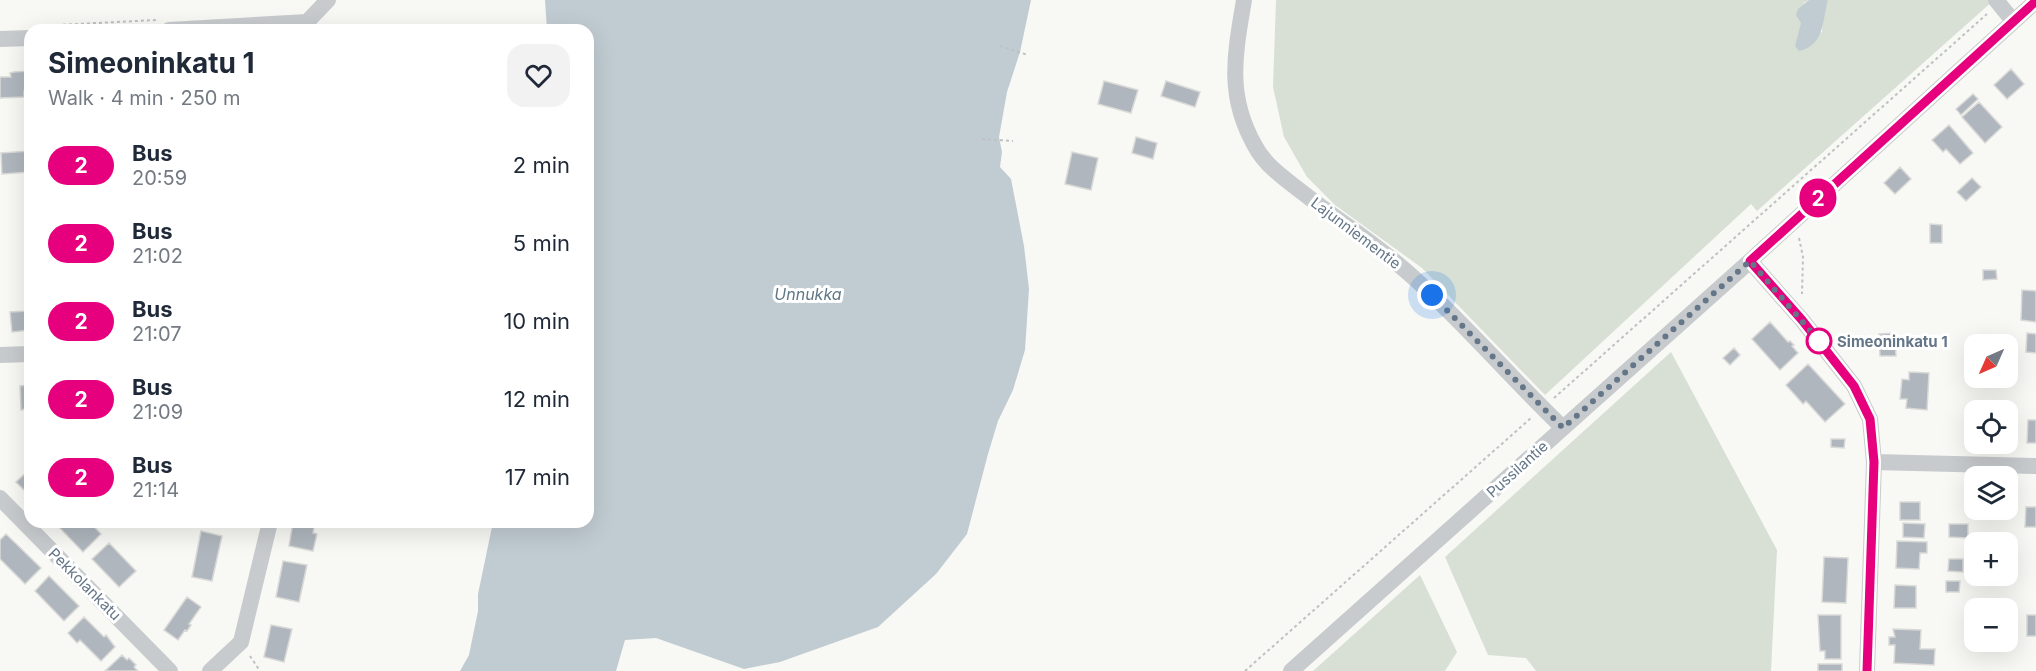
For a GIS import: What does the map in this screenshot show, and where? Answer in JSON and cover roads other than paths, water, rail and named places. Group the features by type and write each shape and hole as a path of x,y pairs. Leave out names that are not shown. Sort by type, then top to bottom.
{"street":[{"path":"213,24 307,22 328,0"},
{"name":"Lajunniementie","path":"1244,0 1234,58 1235,87 1240,115 1255,148 1276,172 1416,279 1563,428"},
{"name":"Pussilantie","path":"1291,671 1750,261 2036,1"},
{"path":"1998,2 2013,21"},
{"path":"0,39 24,34"},
{"path":"1750,261 1802,320 1854,386 1870,419 1874,462 1868,671"},
{"path":"0,355 24,354"},
{"path":"1874,462 2036,466"},
{"name":"Pekkolankatu","path":"0,498 24,522"},
{"name":"Pekkolankatu","path":"29,528 170,671"},
{"path":"210,671 241,642 269,528"}],"water":[{"name":"Unnukka","path":"545,0 1031,0 1020,52 1007,92 999,137 1002,152 1000,167 1011,179 1024,246 1029,289 1025,350 1013,390 998,421 967,534 936,574 878,627 780,662 744,669 656,638 625,640 616,671 460,671 469,655 478,611 478,594 492,528 594,528 594,24 547,24"},
{"path":"1809,0 1828,0 1818,38 1807,48 1799,51 1795,46 1801,23 1796,15 1798,9"}],"place":[{"name":"Simeoninkatu 1","path":"1819,341"}]}
